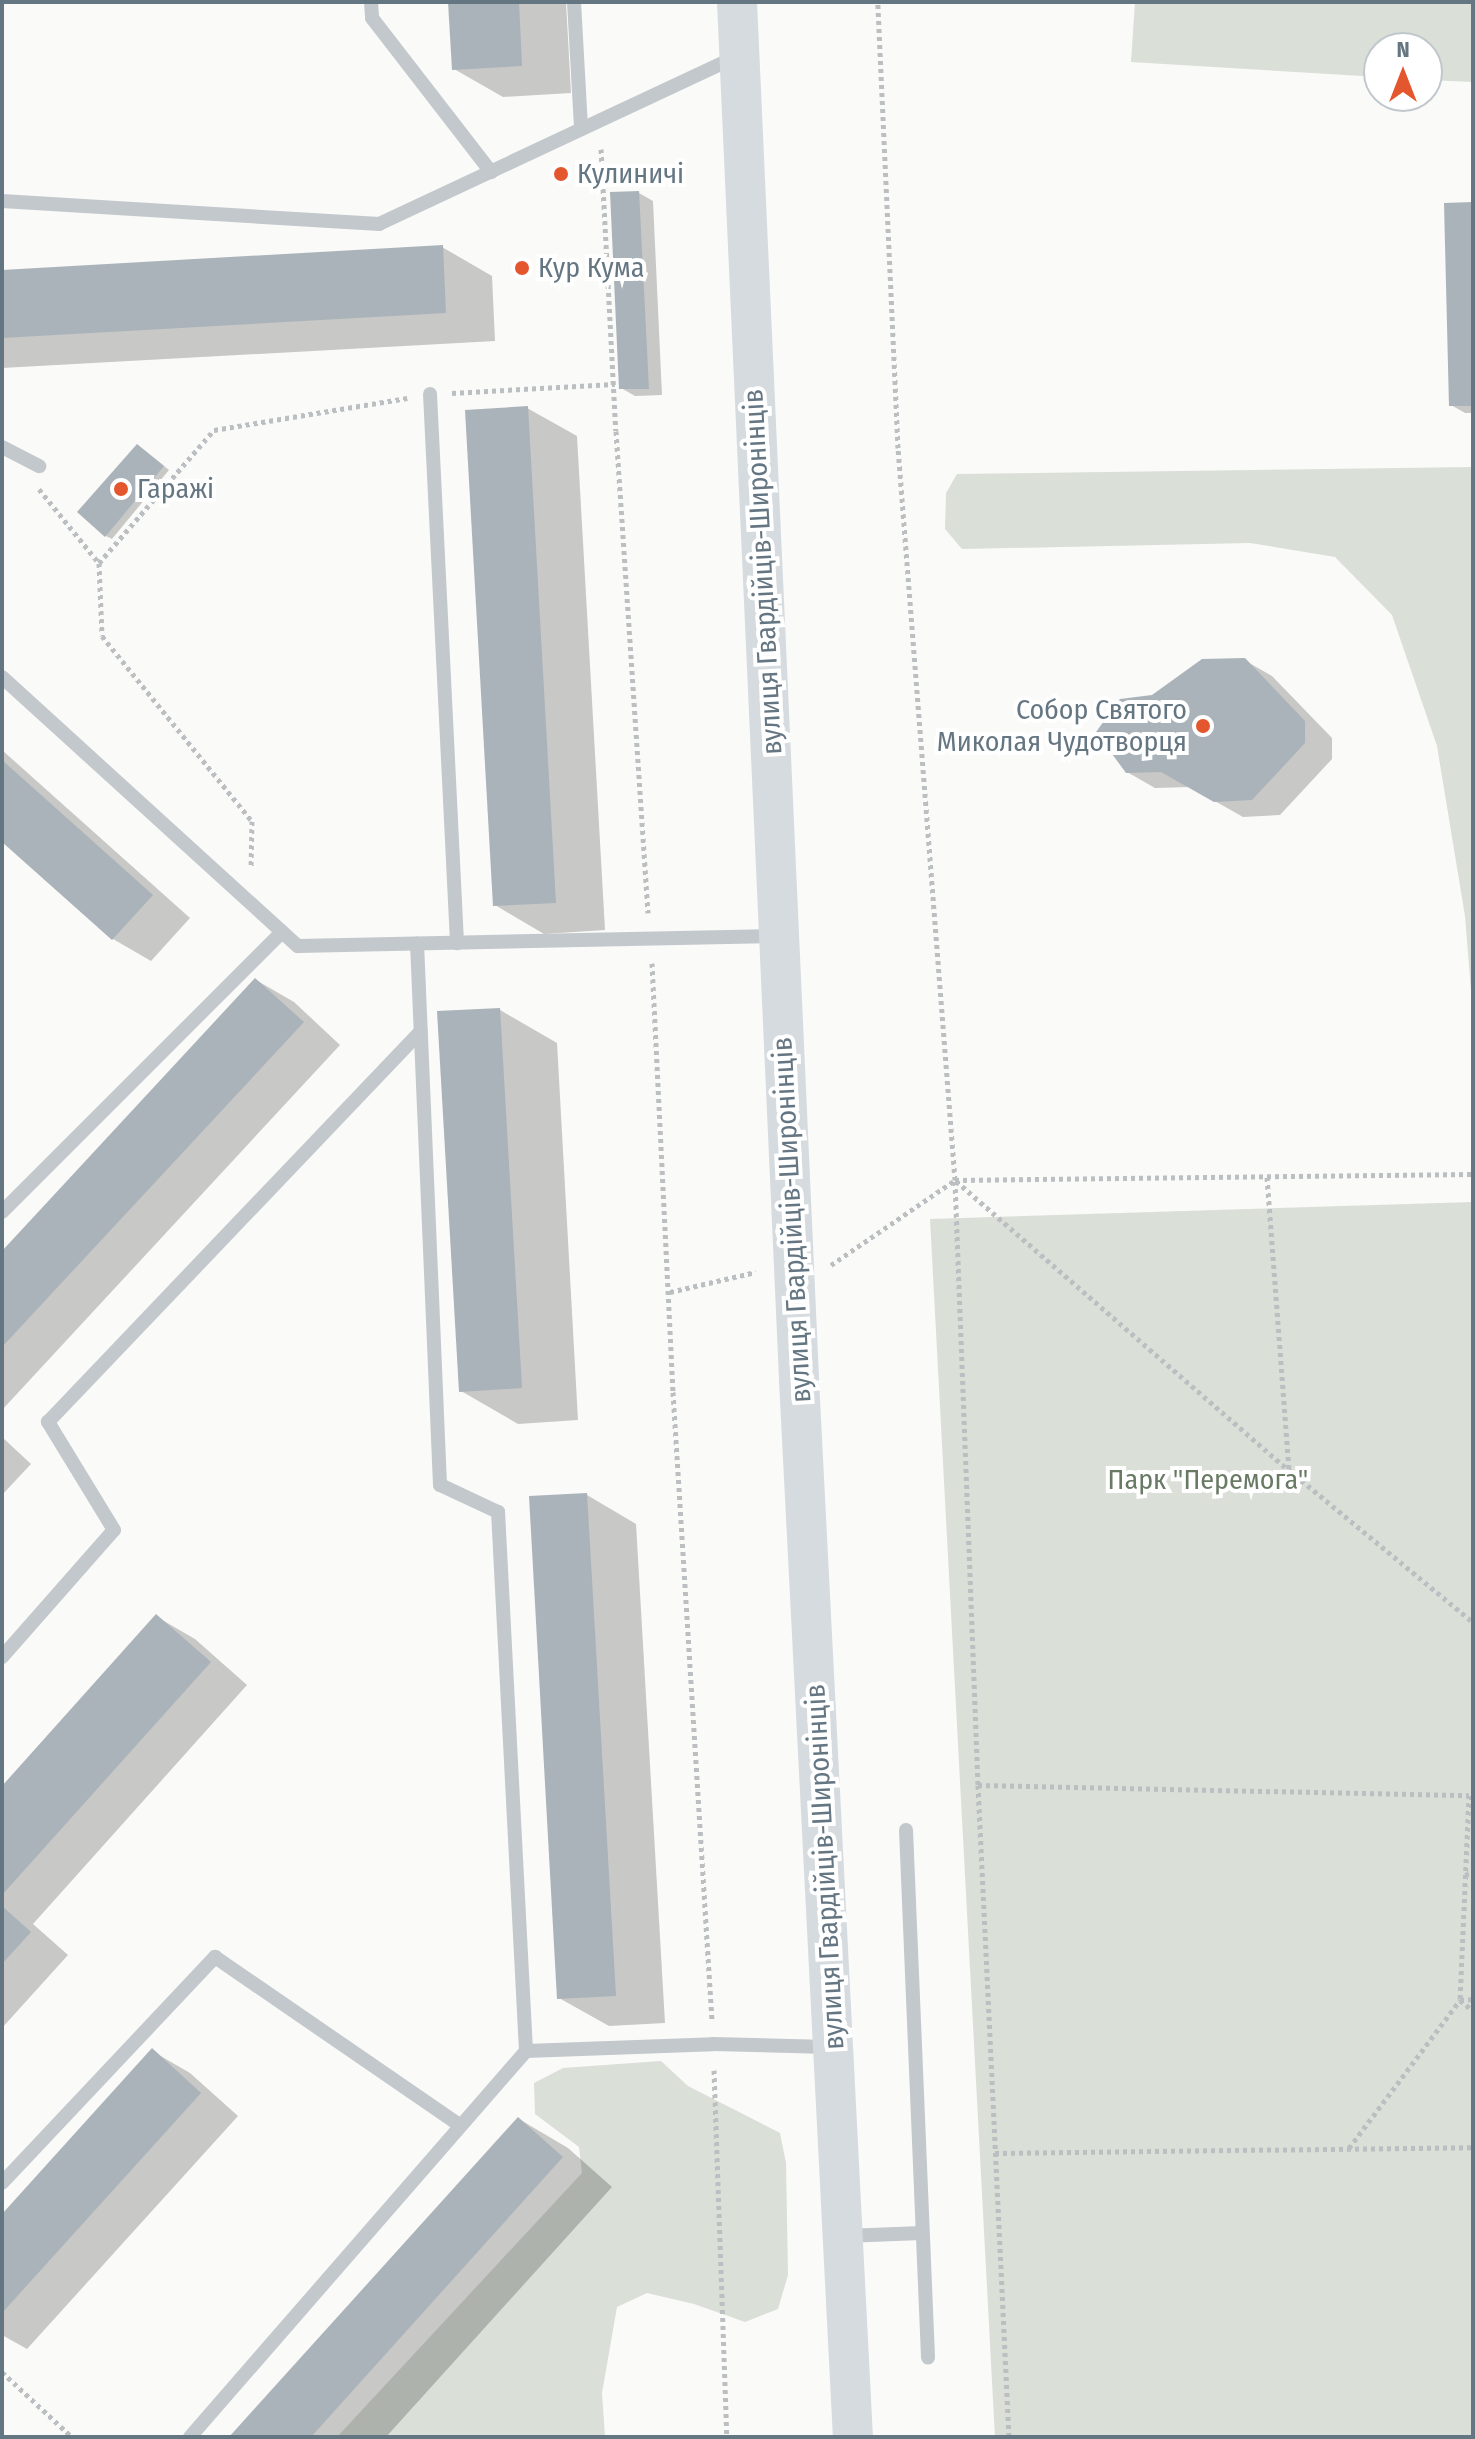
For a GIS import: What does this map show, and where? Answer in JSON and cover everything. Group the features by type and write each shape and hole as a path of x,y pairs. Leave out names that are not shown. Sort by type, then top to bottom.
{"main road":[{"name":"вулиця Гвардійців-Широнінців","path":"737,2 779,936 853,2437"}],"lane":[{"path":"371,2 372,18 491,172"},
{"path":"574,2 581,129"},
{"path":"2,201 379,224 739,56"},
{"path":"430,394 457,943"},
{"path":"6,449 39,466"},
{"path":"2,677 298,946 779,936"},
{"path":"2,1212 282,932"},
{"path":"190,2437 526,2051 498,1512 440,1485 417,943"},
{"path":"2,1657 114,1530 48,1422 421,1031"},
{"path":"906,1830 928,2358"},
{"path":"2,2183 215,1957 461,2126"},
{"path":"526,2051 713,2044 834,2048"},
{"path":"844,2236 922,2233"}],"path":[{"path":"878,2 898,448 955,1180 978,1785 1009,2437"},
{"path":"599,120 650,938 673,1392 713,2044 727,2437"},
{"path":"99,563 214,430"},
{"path":"6,449 99,563 102,636 252,821 251,903"},
{"path":"826,1269 955,1180 1473,1174"},
{"path":"1267,1177 1289,1470"},
{"path":"955,1180 1289,1470 1473,1622"},
{"path":"670,1292 768,1269"},
{"path":"978,1785 1469,1795 1460,2000 1348,2149"},
{"path":"1465,1875 1473,1872"},
{"path":"1460,2000 1473,1999"},
{"path":"1460,2000 1473,2011"},
{"path":"995,2153 1473,2147"},
{"path":"2,2372 72,2437"}],"green space":[{"path":"1135,2 1473,2 1473,82 1443,81 1443,32 1363,32 1363,76 1131,62"},
{"path":"1473,467 1473,1016 1465,916 1437,746 1392,615 1335,557 1250,543 962,549 945,529 946,493 957,474"},
{"name":"Парк \"Перемога\"","path":"1473,1202 1473,2437 995,2437 930,1219"},
{"path":"661,2061 688,2086 780,2133 786,2163 788,2275 778,2309 745,2322 694,2304 647,2293 617,2307 602,2393 605,2437 337,2437 582,2173 579,2147 535,2114 534,2083 563,2068"}],"building":[{"path":"448,2 519,2 522,66 452,70"},
{"path":"639,191 649,389 619,389 610,192"},
{"path":"1473,202 1473,406 1449,406 1444,203"},
{"path":"443,245 446,313 2,338 2,270"},
{"path":"528,406 556,903 493,906 465,410"},
{"name":"Гаражі","path":"137,444 164,466 105,537 77,512"},
{"name":"Собор Святого Миколая Чудотворця","path":"1245,658 1305,721 1305,743 1252,800 1214,802 1161,772 1126,773 1096,732 1120,699 1152,695 1202,659"},
{"path":"2,760 153,895 112,940 2,842"},
{"path":"255,978 304,1022 2,1347 2,1251"},
{"path":"500,1008 522,1388 459,1392 437,1011"},
{"path":"587,1493 616,1996 557,1999 529,1496"},
{"path":"156,1614 211,1662 2,1895 2,1786"},
{"path":"2,1906 31,1932 2,1964"},
{"path":"152,2048 201,2093 2,2313 2,2214"},
{"path":"518,2117 563,2157 311,2437 229,2437"}],"place":[{"name":"Кулиничі","path":"561,174"},
{"name":"Кур Кума","path":"522,268"},
{"name":"Гаражі","path":"121,489"},
{"name":"Собор Святого Миколая Чудотворця","path":"1203,726"}]}
